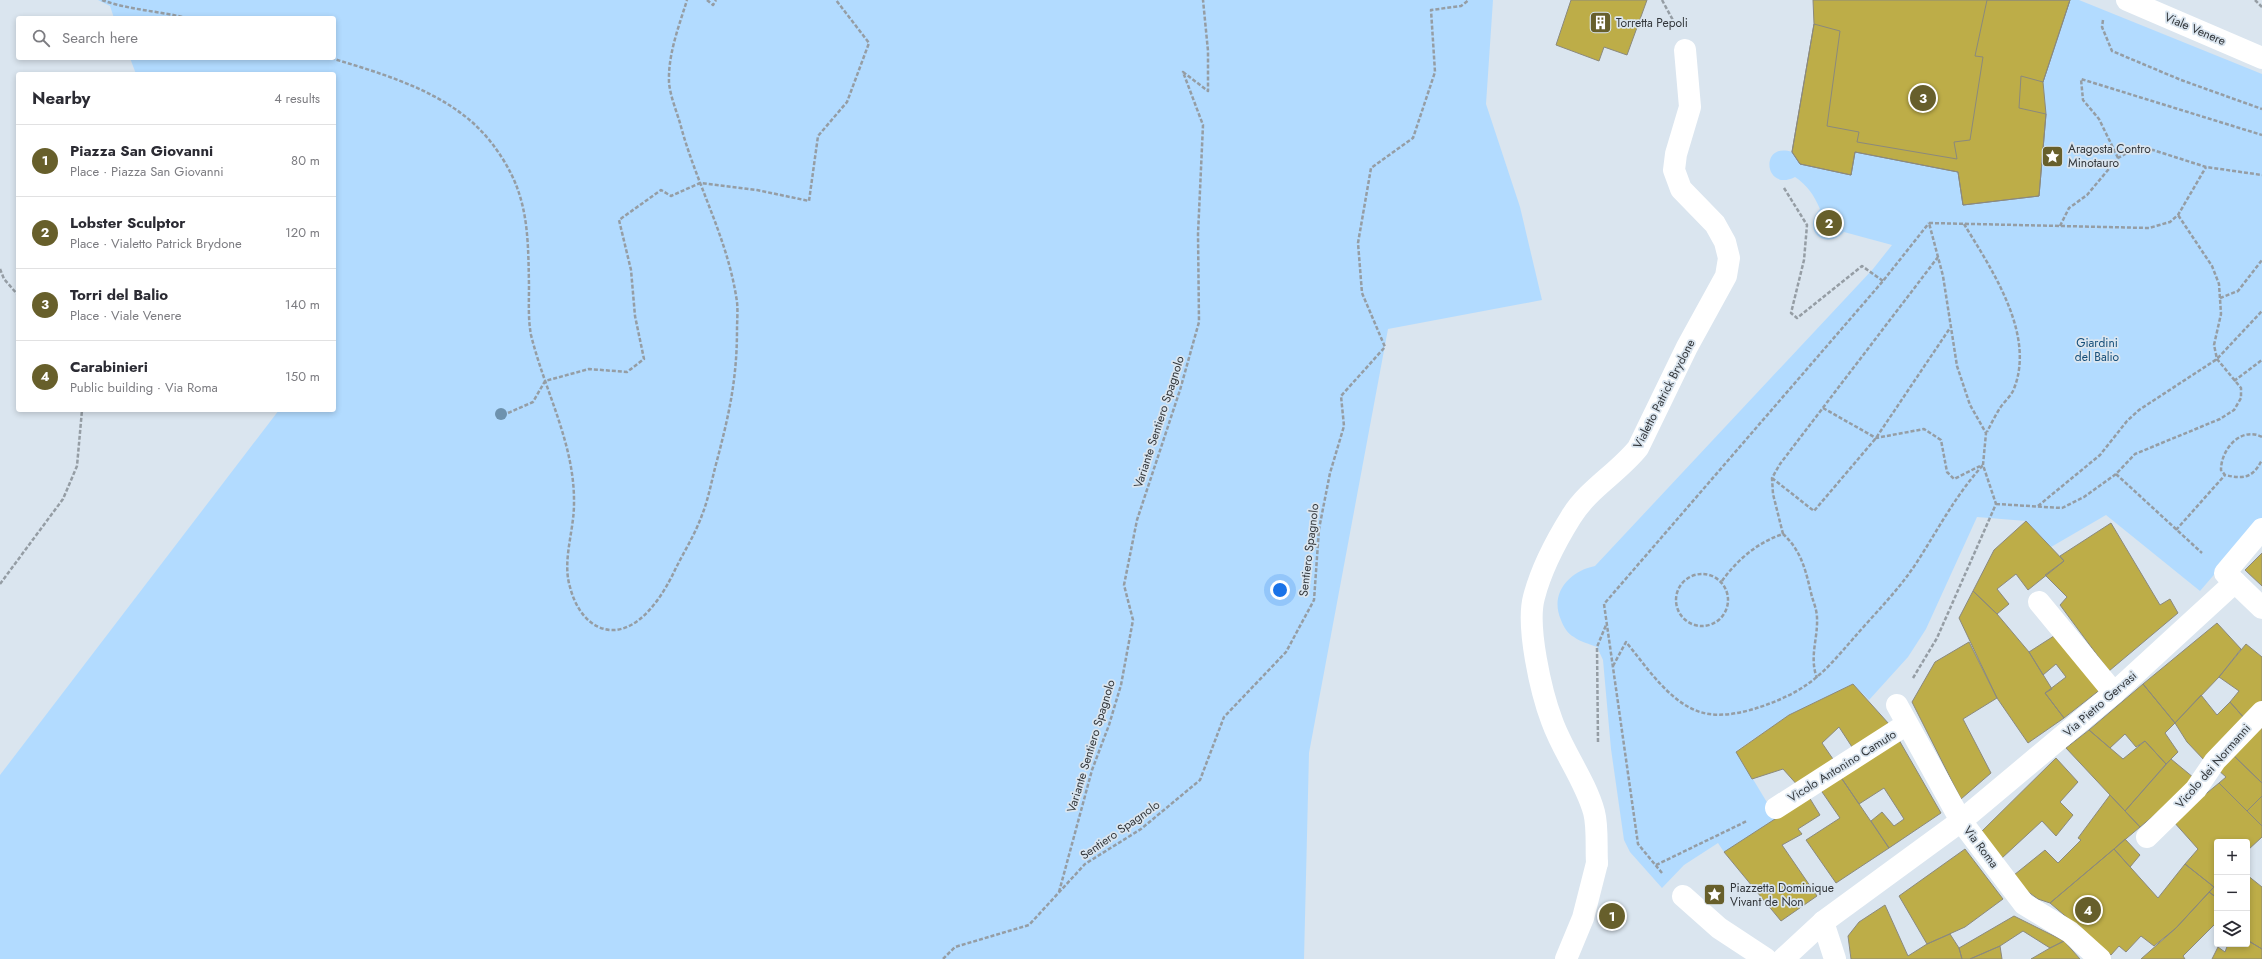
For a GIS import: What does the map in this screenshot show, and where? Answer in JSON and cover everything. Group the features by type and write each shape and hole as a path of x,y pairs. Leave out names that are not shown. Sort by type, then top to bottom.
{"street":[{"name":"Viale Venere","path":"2127,0 2262,58"},
{"name":"Vialetto Patrick Brydone","path":"1568,958 1583,918 1597,863 1594,813 1552,721 1539,669 1532,630 1534,598 1549,560 1571,516 1586,498 1626,462 1638,448 1687,348 1726,276 1728,258 1725,242 1715,224 1681,189 1674,170 1676,154 1690,107 1685,50"},
{"name":"Via Pietro Gervasi","path":"1783,959 1823,922 1961,821 2114,693 2230,577 2262,529"},
{"path":"2230,577 2262,608"},
{"path":"2039,602 2114,693"},
{"name":"Via Roma","path":"1897,705 1961,821 2024,904 2070,932 2100,959"},
{"name":"Vicolo dei Normanni","path":"2147,837 2196,789 2215,761 2262,712"},
{"name":"Vicolo Antonino Camuto","path":"1776,808 1907,724"},
{"path":"1683,896 1719,928 1766,959"},
{"path":"1823,922 1835,959"}],"path":[{"path":"102,0 117,6 158,11 178,16"},
{"path":"336,60 411,85 458,112 489,139 511,172 524,204 528,245 530,329 545,381 557,412 570,456 574,504 568,547 569,585 581,613 596,627 614,630 632,624 652,608 670,581 702,515 731,409 737,367 737,304 718,225 689,157 669,83 674,45 687,0"},
{"path":"707,0 713,5 716,0"},
{"path":"508,413 533,402 545,381 589,369 627,372 644,359 635,316 631,270 619,220 661,190 671,196 700,183 757,190 809,201 818,136 847,102 869,43 836,0"},
{"name":"Variante Sentiero Spagnolo","path":"1058,892 1092,770 1109,724 1121,684 1134,620 1124,586 1137,520 1180,390 1198,322 1198,234 1203,125 1182,72 1208,91 1208,51 1203,0"},
{"name":"Sentiero Spagnolo","path":"943,959 955,947 1029,925 1085,864 1141,829 1200,780 1224,717 1286,652 1314,600 1319,529 1330,473 1344,426 1340,396 1385,347 1362,293 1358,243 1371,168 1412,138 1435,72 1431,10 1461,6 1469,0"},
{"path":"2255,0 2262,7"},
{"path":"2103,13 2102,27 2112,51 2181,80 2262,109"},
{"path":"2118,158 2099,119 2083,100 2081,79 2262,135"},
{"path":"2060,226 2069,208 2087,195 2118,158 2134,148 2152,150 2206,167 2262,175"},
{"path":"1929,223 2149,228 2170,222 2178,215 2206,167"},
{"path":"1784,188 1807,224 1804,260 1791,313 1797,318 1862,266 1883,281"},
{"path":"1996,504 2062,508 2084,497 2116,474 2135,454 2220,420 2234,410 2241,398 2241,388 2217,359 2214,345 2221,314 2219,284 2212,266 2178,215"},
{"path":"1683,896 1638,844 1604,604 1883,281 1929,223"},
{"path":"1929,223 1938,257 1957,366 1970,405 1986,432"},
{"path":"1897,705 1937,638 1996,504 1983,465 1986,432 2000,408 2013,392 2019,370 2020,341 2010,311 1989,266 1964,224"},
{"path":"1817,678 1814,669 1813,646 1817,617 1816,610 1802,557 1794,543 1783,534 1773,494 1772,478 1780,464 1938,257"},
{"path":"2220,298 2238,291 2262,260"},
{"path":"0,269 4,279 16,293"},
{"path":"2038,506 2100,455 2127,421 2139,410 2217,359 2262,311"},
{"path":"1772,478 1814,511 1876,438 1950,327"},
{"path":"2234,381 2262,360"},
{"path":"1823,408 1876,438 1924,429 1941,440 1947,472 1954,479 1983,465"},
{"path":"0,584 63,500 76,466 82,412"},
{"path":"2262,437 2256,434 2245,435 2233,442 2225,451 2221,463 2221,470 2225,475 2241,479 2254,471 2262,460"},
{"path":"1613,666 1626,642 1677,699 1700,712 1721,714 1747,711 1780,700 1817,678 1836,661 1895,594 1963,487 1983,465"},
{"path":"2116,474 2176,530 2230,577"},
{"path":"2176,530 2225,475"},
{"path":"1722,581 1730,570 1747,555 1768,539 1783,534"},
{"path":"1709,573 1722,581 1729,595 1727,610 1717,622 1703,627 1688,622 1678,611 1675,596 1681,582 1694,574 1709,573"},
{"path":"1656,865 1776,808"}],"green space":[{"path":"98,0 1493,0 1486,104 1520,207 1542,300 1388,329 1309,753 1304,959 0,959 0,775 277,412 336,412 336,72 135,72 131,60 336,60 336,16 113,16 110,6"},
{"name":"Giardini del Balio","path":"2070,0 2079,0 2262,74 2262,519 2200,591 2106,515 2051,547 2026,521 1977,517 1926,629 1908,657 1869,700 1853,684 1789,715 1736,751 1777,819 1724,852 1718,843 1684,865 1662,888 1630,852 1624,840 1611,749 1603,660 1597,647 1576,639 1564,627 1558,610 1560,592 1570,578 1577,573 1595,566 1873,269 1892,245 1844,232 1836,238 1829,240 1817,236 1813,224 1820,209 1815,199 1807,187 1795,177 1785,180 1777,178 1772,173 1770,159 1774,154 1781,151 1792,152 1800,164 1850,175 1855,152 1958,172 1963,205 2039,196 2046,114 2043,82"}],"building":[{"name":"Torretta Pepoli","path":"1571,0 1647,0 1627,55 1604,47 1599,61 1556,45"},
{"path":"1813,0 2070,0 2043,82 2046,114 2039,196 1963,205 1958,172 1855,152 1851,175 1800,164 1792,152 1814,24"},
{"path":"1987,0 2070,0 2043,82 2021,76 2019,108 2046,114 2039,196 1963,205 1958,172 1855,152 1851,175 1800,164 1792,152 1814,24 1840,31 1827,126 1859,132 1857,142 1957,159 1954,142 1970,140 1983,57 1975,56"},
{"path":"2026,521 2064,561 2028,590 2016,574 1997,589 2009,604 1997,614 1973,591 1994,550"},
{"path":"2111,523 2160,605 2170,599 2178,613 2109,671 2060,605 2067,597 2045,575 2064,561 2060,556"},
{"path":"2262,553 2262,586 2245,570"},
{"path":"1973,591 1997,614 2029,652 2052,689 2045,693 2064,718 2028,743 1997,698 1959,618"},
{"path":"2217,623 2241,649 2219,677 2175,723 2143,684"},
{"path":"2057,634 2101,689 2064,718 2045,693 2066,677 2056,664 2043,675 2029,652"},
{"path":"1969,642 1997,698 1963,719 1991,773 1961,799 1912,702 1935,662"},
{"path":"2246,644 2262,657 2262,703 2245,719 2230,702 2239,691 2219,677"},
{"path":"1853,684 1889,724 1854,750 1839,727 1822,743 1835,762 1800,788 1783,769 1752,779 1736,752 1789,715"},
{"path":"2143,684 2175,723 2165,733 2178,752 2166,764 2145,741 2136,747 2125,734 2110,748 2089,730"},
{"path":"2201,695 2217,715 2230,702 2245,719 2205,761 2187,742 2175,723"},
{"path":"2262,724 2262,783 2232,754"},
{"path":"2089,730 2123,759 2145,741 2166,764 2125,811 2066,748"},
{"path":"1899,740 1941,813 1889,848 1871,821 1882,812 1894,826 1904,819 1884,788 1859,804 1840,776"},
{"path":"2232,754 2262,783 2262,796 2247,811 2219,783 2226,777 2217,769"},
{"path":"2056,758 2078,782 2060,802 2073,815 2056,836 2042,821 2002,858 1980,833"},
{"path":"2171,759 2194,778 2175,798 2140,827 2125,811"},
{"path":"1840,776 1889,848 1836,883 1806,840 1840,818 1820,789"},
{"path":"2219,783 2262,826 2262,837 2250,848 2250,839 2214,839 2214,887 2185,864 2198,849 2173,821"},
{"path":"2110,795 2140,827 2050,903 2038,899 2027,891 2014,875 2045,850 2058,863 2081,840 2078,838"},
{"path":"2262,796 2262,826 2247,811"},
{"path":"1809,797 1820,815 1798,829 1802,834 1782,845 1817,896 1781,921 1724,852"},
{"path":"2125,839 2140,855 2130,867 2114,849"},
{"path":"1965,849 2003,899 1965,927 1927,944 1899,896"},
{"path":"2114,849 2158,898 2185,864 2214,887 2176,928 2154,946 2141,936 2126,952 2119,946 2111,955 2050,903"},
{"path":"2250,877 2262,887 2262,949 2250,942"},
{"path":"2214,887 2214,896 2209,892"},
{"path":"2209,892 2214,896 2214,925 2183,956 2185,959 2141,959 2176,928"},
{"path":"1885,905 1908,956 1927,944 1950,934 1959,948 1962,959 1851,959 1848,936 1859,922"},
{"path":"2014,916 2064,941 2050,948 2023,931 2000,946 1970,959 1962,959 1959,948"},
{"path":"2064,941 2080,959 2031,959 2050,948"},
{"path":"2250,942 2262,949 2262,959 2212,959 2218,947 2225,952 2227,947 2250,947"},
{"path":"2000,946 2002,959 1970,959"}],"place":[{"name":"Torretta Pepoli","path":"1601,23"},
{"name":"Torri del Balio","path":"1923,98"},
{"name":"Aragosta Contro Minotauro","path":"2053,156"},
{"name":"Lobster Sculptor","path":"1829,223"},
{"name":"Piazzetta Dominique Vivant de Non","path":"1714,895"},
{"name":"Carabinieri","path":"2088,910"},
{"name":"Piazza San Giovanni","path":"1612,916"}]}
